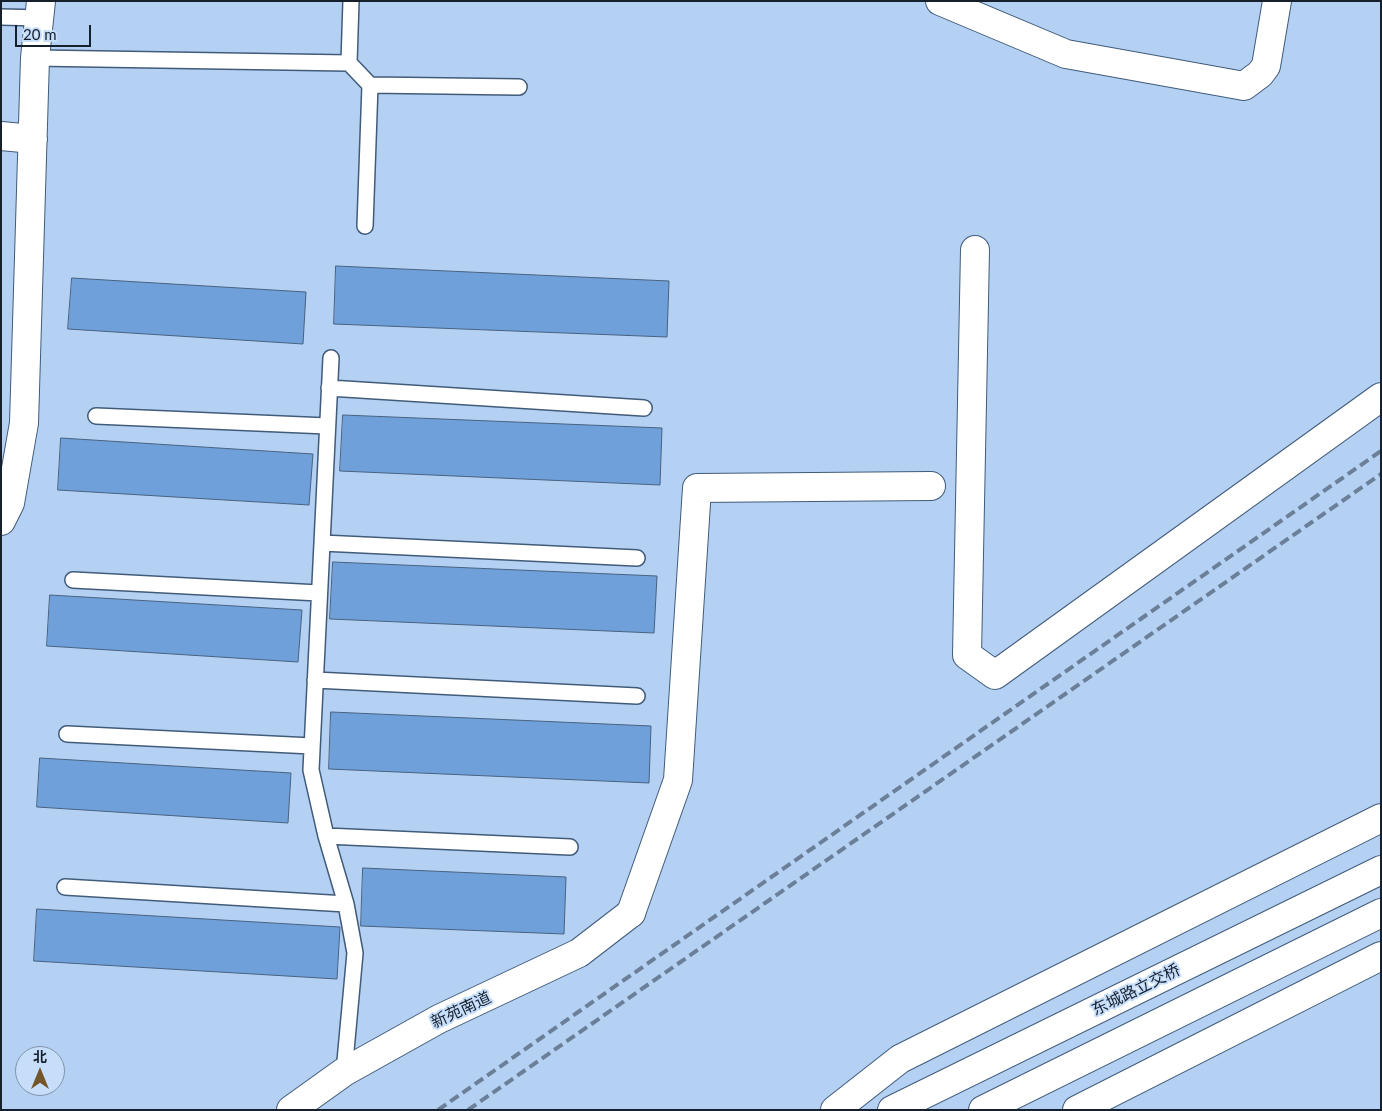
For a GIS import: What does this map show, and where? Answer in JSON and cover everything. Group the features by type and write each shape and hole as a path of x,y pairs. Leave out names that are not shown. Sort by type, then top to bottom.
{"street":[{"path":"940,1 1066,54 1244,86 1260,74 1266,66 1277,1"},
{"path":"1,521 10,504 24,423 35,58 41,10"},
{"path":"1,136 33,138"},
{"path":"976,250 967,655 995,675 1381,397"},
{"name":"新苑南道","path":"291,1110 344,1072 439,1019 579,953 631,912 678,780 697,488 931,486"},
{"path":"835,1110 900,1059 1381,818"},
{"name":"东城路立交桥","path":"892,1110 1381,870"},
{"path":"983,1110 1381,913"},
{"path":"1077,1110 1381,956"}],"lane":[{"path":"349,63 351,1"},
{"path":"1,17 41,10"},
{"path":"35,58 349,63 370,85 519,87"},
{"path":"365,226 370,85"},
{"path":"330,358 311,770 326,836 346,904 355,953 344,1072"},
{"path":"329,388 644,408"},
{"path":"96,416 327,426"},
{"path":"322,543 637,558"},
{"path":"73,580 320,593"},
{"path":"315,680 637,696"},
{"path":"67,734 312,746"},
{"path":"326,836 570,847"},
{"path":"65,887 346,904"}],"building":[{"path":"336,266 669,281 667,337 334,324"},
{"path":"72,278 306,292 303,344 68,329"},
{"path":"343,415 662,428 660,485 340,471"},
{"path":"61,438 313,454 309,505 58,490"},
{"path":"333,562 657,576 654,633 330,619"},
{"path":"50,595 302,610 298,662 47,646"},
{"path":"331,712 651,726 649,783 329,769"},
{"path":"40,758 291,773 288,823 37,807"},
{"path":"363,868 566,877 564,934 361,926"},
{"path":"37,909 340,927 337,979 34,961"}],"railway":[{"path":"438,1110 1381,451"},
{"path":"468,1110 1381,474"}]}
